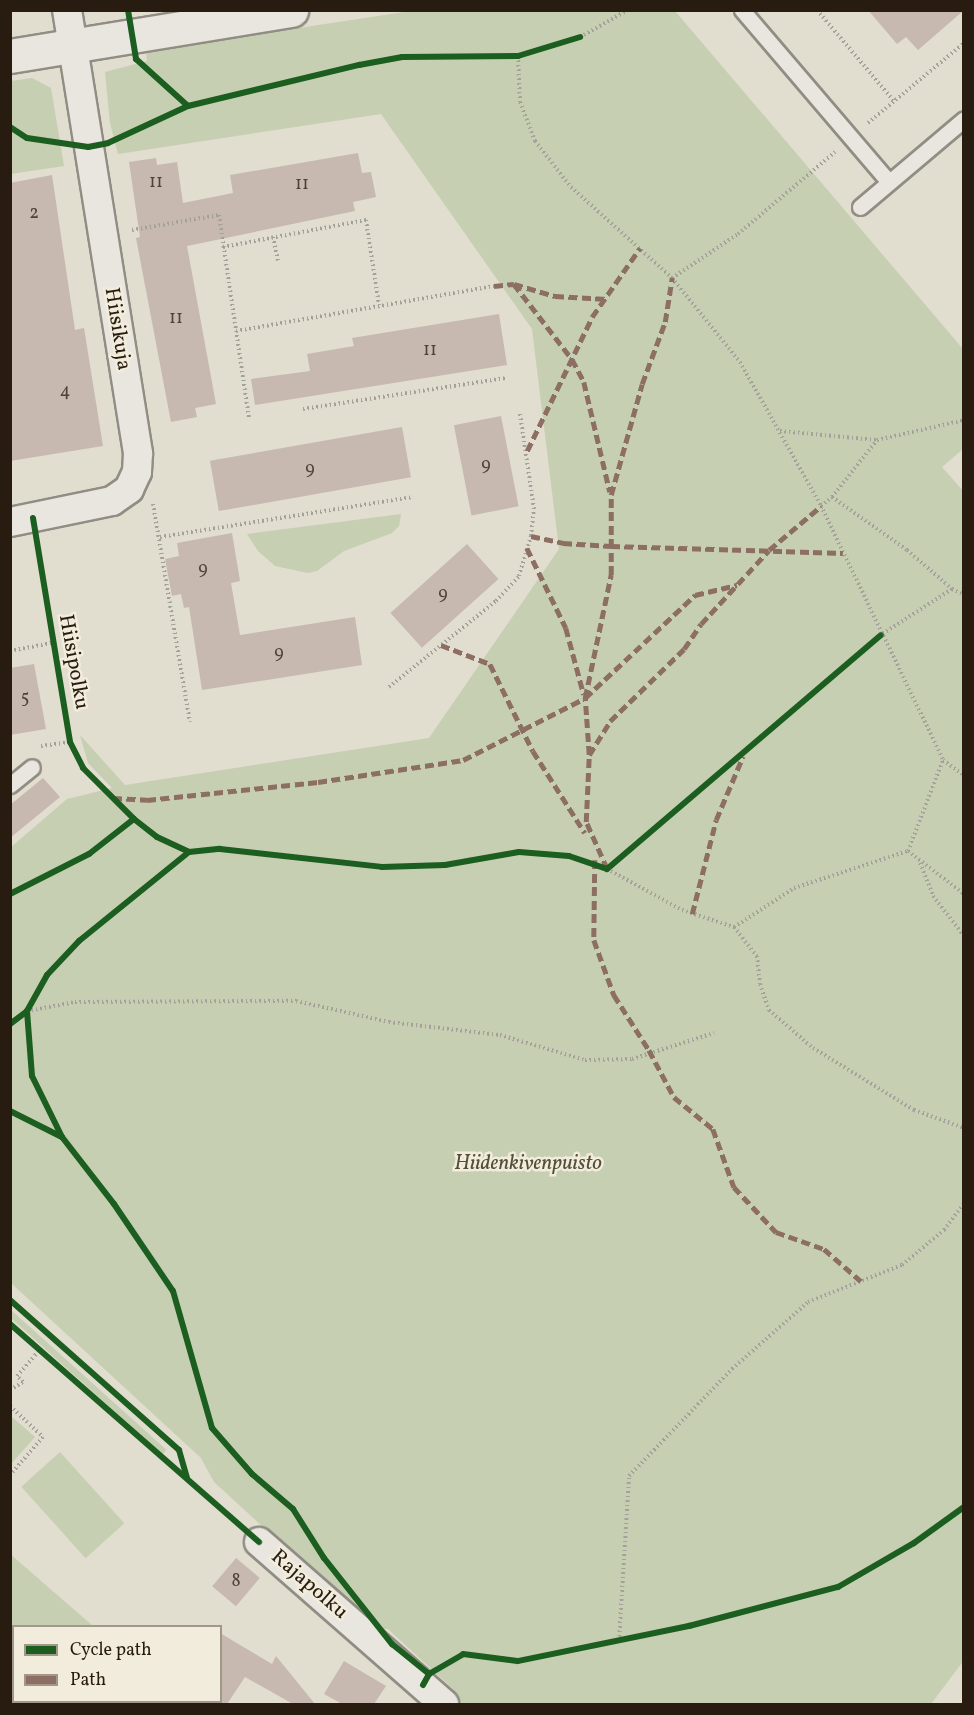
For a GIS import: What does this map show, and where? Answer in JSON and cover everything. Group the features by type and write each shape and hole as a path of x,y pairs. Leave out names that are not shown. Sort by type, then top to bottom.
{"street":[{"name":"Hiisikuja","path":"10,522 112,501 129,489 136,472 138,453 67,10"},
{"path":"10,57 291,10"},
{"name":"Rajapolku","path":"259,1542 417,1695 444,1704"}],"lane":[{"path":"742,10 889,182"},
{"path":"860,207 963,119"},
{"path":"10,785 32,767"}],"path":[{"path":"570,40 580,38 628,10"},
{"path":"817,10 894,101"},
{"path":"672,278 738,234 963,43"},
{"path":"506,56 528,53"},
{"path":"518,56 520,102 535,141 571,187 672,278 740,362 821,506 943,760 963,775"},
{"path":"535,141 546,140"},
{"path":"122,231 219,215 249,418"},
{"path":"223,247 366,220 379,305"},
{"path":"619,231 622,223"},
{"path":"273,237 278,260"},
{"path":"236,331 494,286"},
{"path":"303,409 506,378"},
{"path":"389,687 496,601 519,576 531,536 534,509 520,414"},
{"path":"780,430 877,440 963,420"},
{"path":"821,506 832,497 877,440"},
{"path":"150,492 160,537 190,722"},
{"path":"160,537 412,497"},
{"path":"832,497 907,550 952,589 963,594"},
{"path":"872,642 952,589"},
{"path":"10,651 51,643"},
{"path":"908,851 943,760"},
{"path":"908,851 920,863 963,894"},
{"path":"734,927 794,888 908,851"},
{"path":"607,869 616,861"},
{"path":"920,863 933,896 963,936"},
{"path":"596,865 682,910 734,927 757,956 760,984 769,1010 813,1048 914,1110 963,1128"},
{"path":"27,1011 75,1002 296,1001 389,1022 500,1035 585,1060 632,1059 714,1033"},
{"path":"19,1017 27,1011 32,1002"},
{"path":"27,1011 28,1022"},
{"path":"619,1641 629,1476 732,1369 808,1302 902,1265 945,1230 963,1203"},
{"path":"33,1343 49,1357"},
{"path":"10,1390 23,1382 17,1376 40,1350"},
{"path":"10,1406 43,1437 10,1475"},
{"path":"608,1643 631,1638"}],"green space":[{"name":"Hiidenkivenpuisto","path":"411,11 675,11 963,349 963,449 942,467 964,492 964,1660 931,1704 460,1704 449,1695 453,1689 388,1629 374,1629 214,1482 201,1458 11,1283 10,848 67,799 112,788 88,763 80,735 125,785 429,738 559,549 532,329 381,114 118,154 110,123 105,72 147,61 146,51"},
{"path":"32,78 51,88 64,166 11,174 11,81"},
{"path":"401,514 399,526 392,533 344,551 317,571 308,573 275,566 258,551 247,534"},
{"path":"11,1310 166,1450 162,1454 10,1317"},
{"path":"11,1416 35,1437 11,1464"},
{"path":"60,1452 124,1523 86,1558 21,1487"},
{"path":"10,1554 92,1625 12,1625 12,1703 40,1703 11,1704"}],"building":[{"path":"868,10 963,11 918,50 906,37 897,44"},
{"path":"358,153 362,173 371,172 376,197 353,202 355,211 187,246 216,404 195,408 197,417 171,422 136,238 140,237 129,162 156,158 157,165 177,162 183,203 233,193 230,175"},
{"path":"52,175 75,330 84,328 103,446 10,461 10,183"},
{"path":"499,314 507,365 255,405 251,379 310,371 307,354 354,346 352,338"},
{"path":"501,416 519,506 471,515 454,425"},
{"path":"402,427 411,477 219,511 210,461"},
{"path":"232,533 240,581 231,583 240,635 355,617 362,665 202,690 189,607 184,608 181,594 172,596 165,559 179,556 177,543"},
{"path":"467,544 498,579 422,648 390,613"},
{"path":"34,664 46,729 10,735 10,668"},
{"path":"43,778 60,797 10,838 10,805"},
{"path":"236,1558 260,1578 236,1606 212,1586"},
{"path":"222,1634 272,1664 276,1656 315,1704 293,1704 245,1677 227,1704 220,1704 222,1703"},
{"path":"344,1661 386,1686 374,1704 342,1704 324,1694"}],"marked path":[{"path":"527,451 592,317 640,248"},
{"path":"607,869 586,822 589,755 585,698 611,575 611,495 642,384 665,322 672,278"},
{"path":"514,284 555,296 607,299"},
{"path":"494,286 514,284 572,359 584,382 610,492"},
{"path":"589,755 610,721 684,649 701,624 769,550 821,506"},
{"path":"531,536 563,543 611,546 843,553"},
{"path":"527,548 566,628 584,695"},
{"path":"113,798 147,800 318,782 463,760 585,698 695,595 737,585"},
{"path":"441,645 490,664 533,751 585,833"},
{"path":"692,914 716,820 743,756"},
{"path":"595,860 594,940 614,995 651,1053"},
{"path":"649,1050 674,1097 713,1129 734,1187 776,1232 824,1249 861,1281"}],"cycle path":[{"path":"128,10 136,59 188,106"},
{"path":"10,127 27,138 88,147 108,143 188,106 359,65 402,57 518,56 580,37"},
{"name":"Hiisipolku","path":"33,518 70,742 83,768 134,819 157,837 189,852 220,849 382,867 445,865 519,852 569,856 607,869 881,635"},
{"path":"10,894 89,854 134,819"},
{"path":"10,1024 27,1011 47,975 79,941 189,852"},
{"path":"27,1011 32,1076 62,1137"},
{"path":"10,1111 62,1137 114,1204 173,1291 212,1428 252,1474 293,1509 324,1558 392,1644 429,1674"},
{"path":"10,1300 179,1450 187,1478"},
{"path":"10,1324 259,1542"},
{"path":"423,1685 429,1674 463,1654 518,1661 689,1626 838,1587 914,1543 964,1507"}]}
